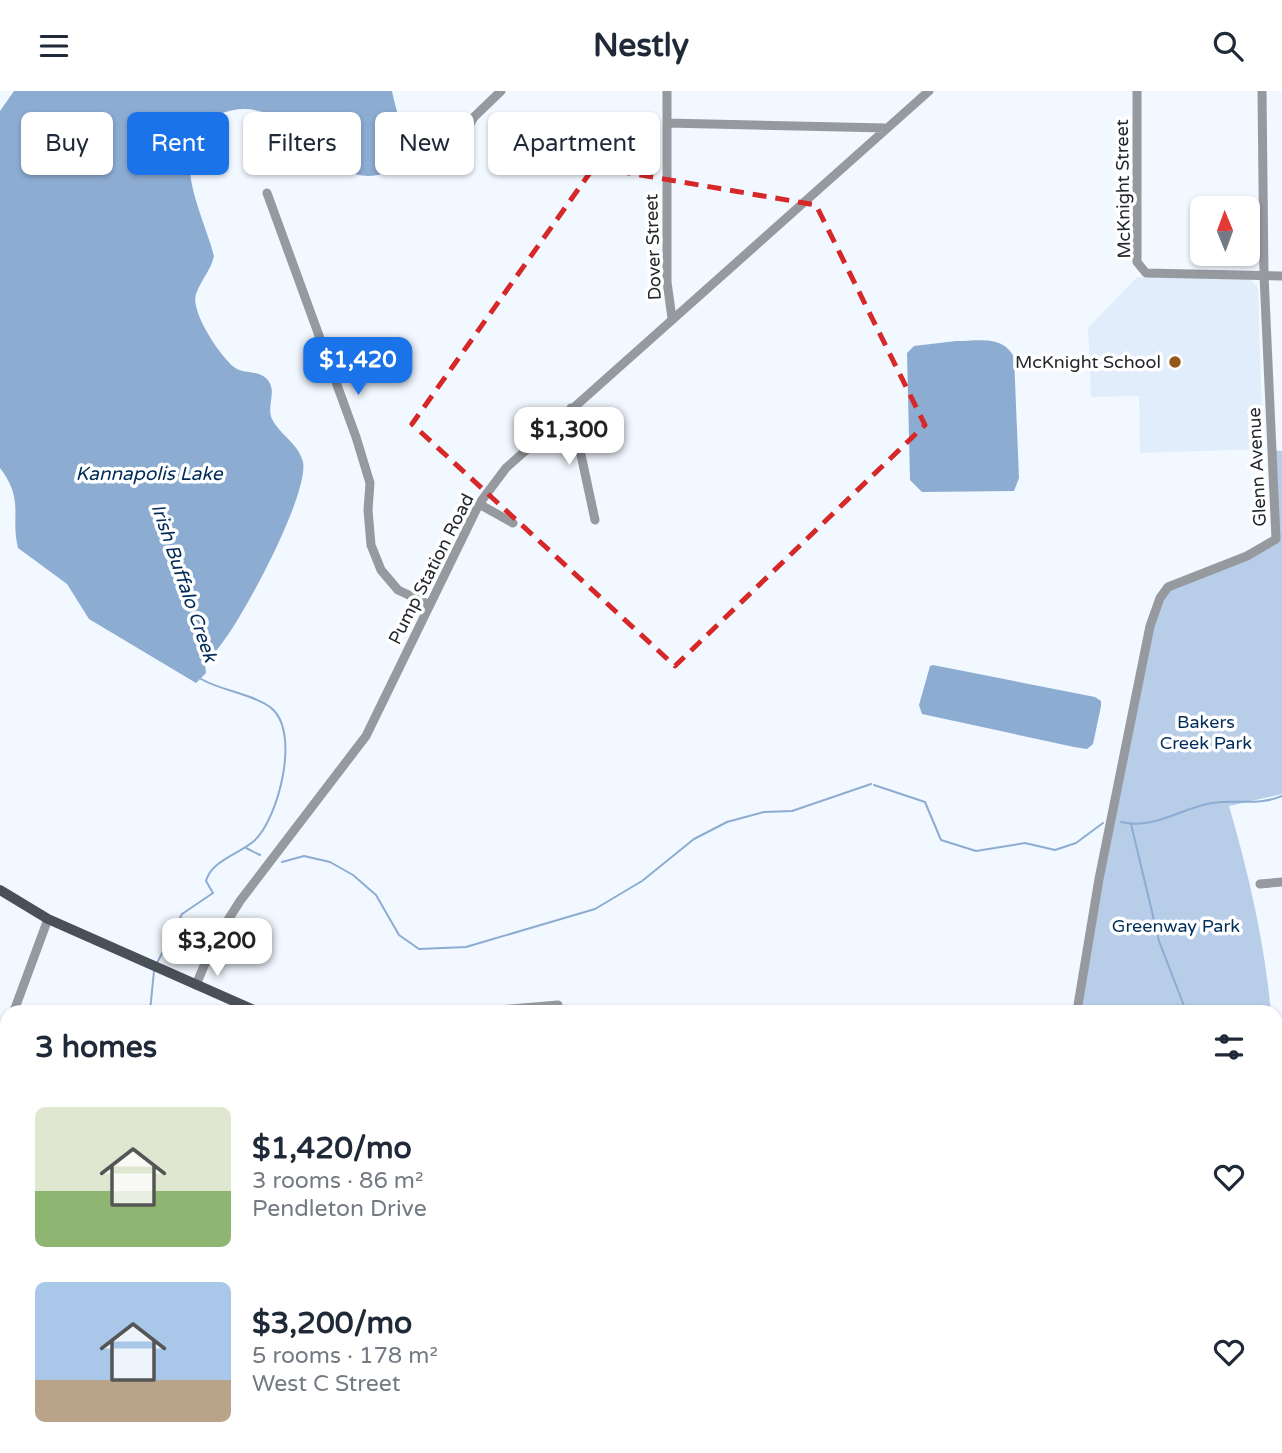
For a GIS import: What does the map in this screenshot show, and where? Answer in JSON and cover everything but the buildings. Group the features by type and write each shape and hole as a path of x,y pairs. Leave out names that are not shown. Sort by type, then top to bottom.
{"main road":[{"path":"0,890 48,919 242,1005"}],"street":[{"path":"474,117 500,91"},
{"name":"Dover Street","path":"667,91 667,282 672,318"},
{"name":"Pump Station Road","path":"195,985 214,941 240,901 366,736 428,604 480,504 506,468 929,91"},
{"name":"McKnight Street","path":"1137,91 1137,262 1146,273 1282,276"},
{"name":"Glenn Avenue","path":"1078,1005 1099,879 1150,627 1160,598 1168,587 1247,556 1276,539 1264,275 1262,91"},
{"path":"667,123 886,128"},
{"path":"267,193 367,471 370,483 368,510 371,545 381,570 398,590 428,604"},
{"path":"571,408 595,520"},
{"path":"480,504 513,523"},
{"path":"1260,884 1282,882"},
{"path":"16,1005 48,919"}],"highlighted area":[{"path":"594,167 816,205 925,425 675,666 412,424"}],"shaded area":[{"name":"McKnight School","path":"1137,277 1250,279 1258,288 1263,449 1140,453 1139,396 1091,397 1088,328"}],"green space":[{"path":"1272,450 1282,451 1282,794 1229,806 1255,908 1270,1005 1078,1005 1150,626 1168,587 1276,539"}],"water":[{"name":"Kannapolis Lake","path":"14,91 392,91 397,112 375,112 375,175 378,175 370,176 359,175 361,112 261,112 237,109 228,112 127,112 127,175 191,175 214,256 196,294 197,311 214,344 234,367 267,379 272,388 272,419 298,450 303,462 296,499 274,552 235,625 205,664 206,673 196,683 89,619 67,584 18,548 15,499 0,468 0,111"},
{"path":"956,341 997,342 1014,357 1019,478 1014,491 922,492 910,480 907,353 914,346"},
{"path":"930,666 1095,697 1101,701 1101,706 1093,744 1087,749 1074,747 922,714 919,705"}],"waterway":[{"name":"Irish Buffalo Creek","path":"157,963 182,914 213,893 206,881 209,874 226,858 248,846 263,830 278,795 283,775 284,735 279,719 270,707 254,698 201,679"},
{"path":"282,862 304,856 330,862 353,875 376,895 399,935 419,949 466,947 595,909 642,881 694,839 727,822 764,812 792,811 871,784"},
{"path":"874,785 925,802 941,840 976,851 1025,843 1055,850 1076,843 1103,823"},
{"path":"1121,822 1145,823 1212,803 1256,802 1282,796"},
{"path":"1131,824 1159,941 1184,1005"},
{"path":"246,848 260,855"},
{"name":"Irish Buffalo Creek","path":"151,1005 154,971"}],"place":[{"name":"McKnight School","path":"1175,362"}],"park label":[{"name":"Bakers Creek Park","path":"1206,732"},
{"name":"Greenway Park","path":"1176,926"}]}
